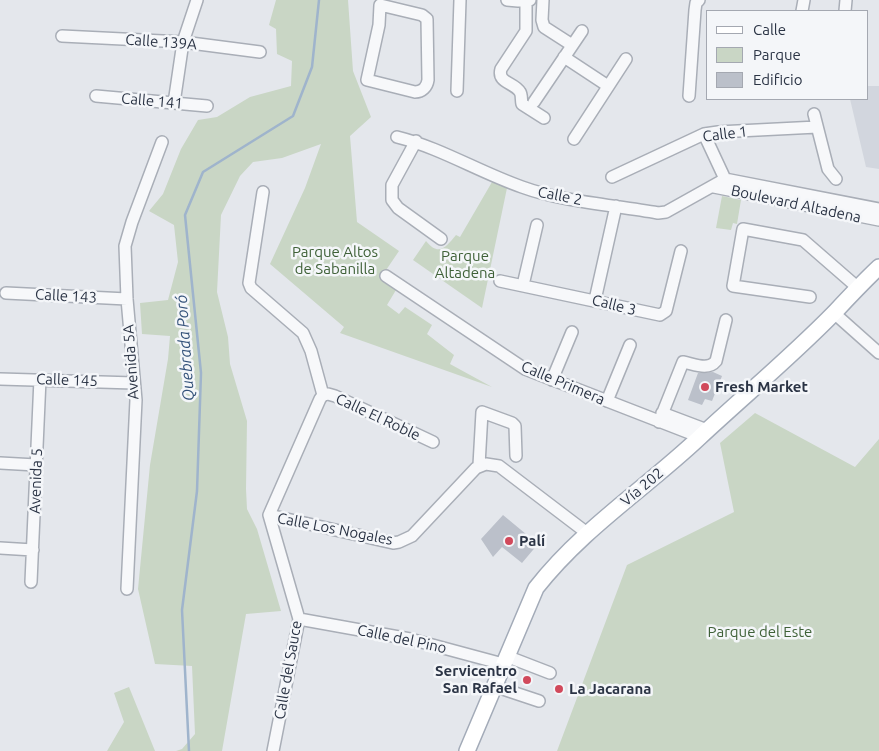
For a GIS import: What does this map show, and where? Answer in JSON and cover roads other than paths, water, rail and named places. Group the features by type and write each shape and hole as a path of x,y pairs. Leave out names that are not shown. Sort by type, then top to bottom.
{"main road":[{"name":"Vía 202","path":"467,751 536,588 553,566 587,534 704,434 834,313 857,287 879,267"}],"street":[{"path":"174,103 183,42 197,0"},
{"path":"457,90 460,0"},
{"path":"507,0 528,0 526,30 501,69 500,76 519,90 522,104 544,118"},
{"path":"543,0 542,20 544,27 572,45"},
{"path":"689,96 695,10 696,3 699,0"},
{"path":"380,2 422,15 427,20 428,80 425,87 420,91 412,91 367,80 379,25 380,2"},
{"path":"534,102 582,31"},
{"name":"Calle 139A","path":"62,36 183,42 260,52"},
{"path":"564,57 608,86"},
{"path":"574,139 626,59"},
{"name":"Calle 141","path":"96,96 207,106"},
{"path":"814,114 828,169 836,179"},
{"name":"Calle 1","path":"612,177 704,134 817,127"},
{"path":"704,134 725,179"},
{"name":"Calle 2","path":"397,137 416,142 522,187 554,196 658,213 666,212 714,187 725,179"},
{"name":"Avenida 5A","path":"127,589 136,400 127,299 125,246 162,142"},
{"path":"416,142 392,185 392,200 398,208 441,239"},
{"name":"Boulevard Altadena","path":"725,179 796,198"},
{"name":"Boulevard Altadena","path":"714,187 796,198 871,211 879,220"},
{"path":"263,192 249,283 251,288 303,333 311,352 323,395 269,515"},
{"path":"595,300 616,206"},
{"path":"523,285 537,225"},
{"path":"810,297 733,286 743,229 804,240 857,287"},
{"name":"Calle 3","path":"500,281 595,300 655,315 664,314 668,305 681,251"},
{"name":"Calle Primera","path":"386,276 525,369 607,401 660,417 704,434"},
{"name":"Calle 143","path":"6,293 127,299"},
{"path":"834,313 879,353"},
{"path":"660,417 683,362 704,367 714,364 726,320"},
{"path":"552,380 572,332"},
{"path":"607,401 630,345"},
{"name":"Calle 145","path":"0,379 134,383"},
{"name":"Avenida 5","path":"31,582 40,379"},
{"name":"Calle El Roble","path":"323,395 334,396 433,442"},
{"path":"516,456 515,426 512,423 482,412 479,465 499,466 587,534"},
{"path":"0,463 36,465"},
{"name":"Calle Los Nogales","path":"269,515 393,543 399,542 412,536 479,465"},
{"name":"Calle del Sauce","path":"269,515 300,619 274,751"},
{"path":"0,548 33,550"},
{"name":"Calle del Pino","path":"300,619 410,639 504,660 550,674"},
{"path":"494,686 539,701"}],"waterway":[{"name":"Quebrada Poró","path":"189,751 182,610 197,491 201,373 185,215 203,172 293,116 312,67 319,0"}],"place":[{"name":"Fresh Market","path":"705,387"},
{"name":"Palí","path":"509,541"},
{"name":"Servicentro San Rafael","path":"527,680"},
{"name":"La Jacarana","path":"559,689"}],"park label":[{"name":"Parque Altos de Sabanilla","path":"335,260"},
{"name":"Parque Altadena","path":"465,264"},
{"name":"Parque del Este","path":"760,632"}]}
